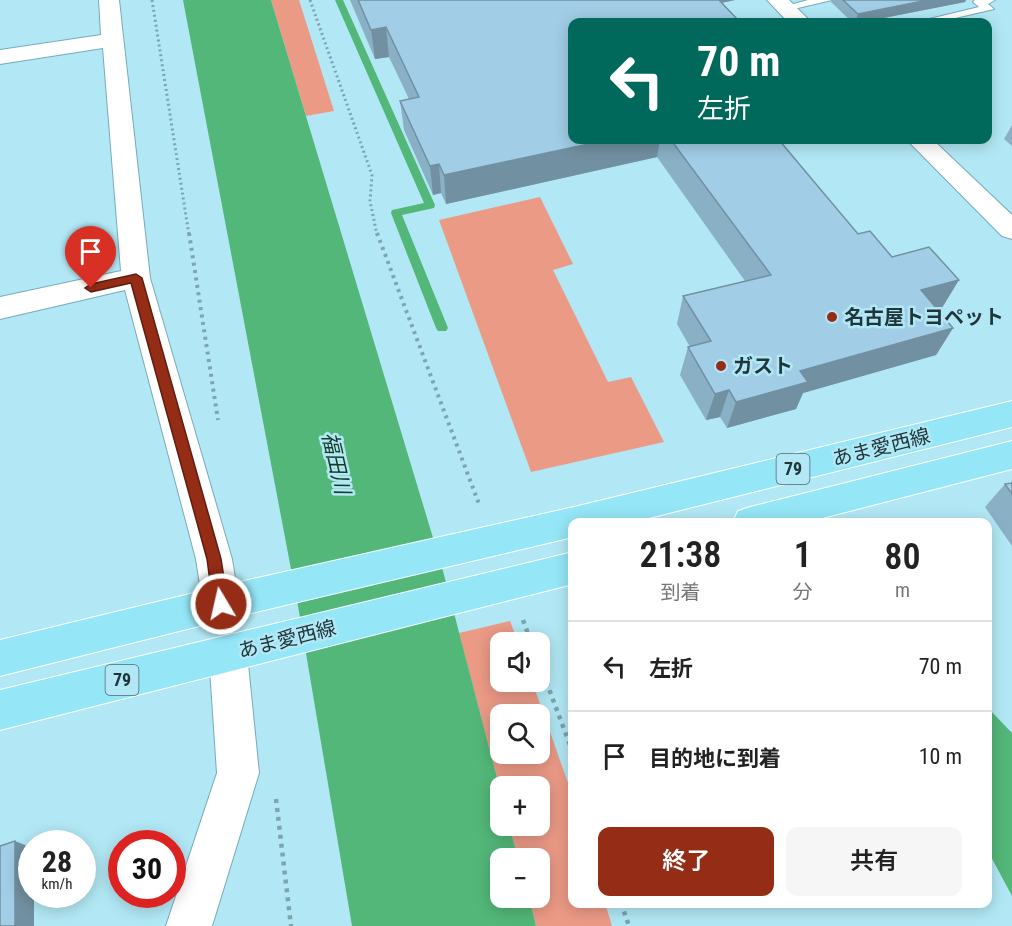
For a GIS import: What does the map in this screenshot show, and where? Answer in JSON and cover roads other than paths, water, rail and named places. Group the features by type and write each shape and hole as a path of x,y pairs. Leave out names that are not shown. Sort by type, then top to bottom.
{"main road":[{"name":"あま愛西線","path":"590,518 1012,414"},
{"name":"あま愛西線","path":"766,518 1012,455"},
{"name":"あま愛西線","path":"0,658 228,602 568,523"},
{"name":"あま愛西線","path":"0,710 568,569"}],"street":[{"path":"109,0 136,278 228,602"},
{"path":"0,57 113,40"},
{"path":"924,144 1012,230"},
{"path":"0,308 136,278"},
{"path":"189,926 238,774 236,652"}],"lane":[{"path":"787,10 826,0"},
{"path":"943,18 988,9 979,2 989,0"}],"water":[{"name":"福田川","path":"183,0 271,0 443,571 490,751 490,764 493,764 497,776 490,776 490,836 512,836 515,848 490,848 490,908 532,908 536,926 352,926 298,606"},
{"path":"992,712 1012,733 1012,896 992,859"}],"waterway":[{"path":"339,0 430,205 396,213 442,328"}],"place":[{"name":"名古屋トヨペット","path":"832,317"},
{"name":"ガスト","path":"721,366"}]}
